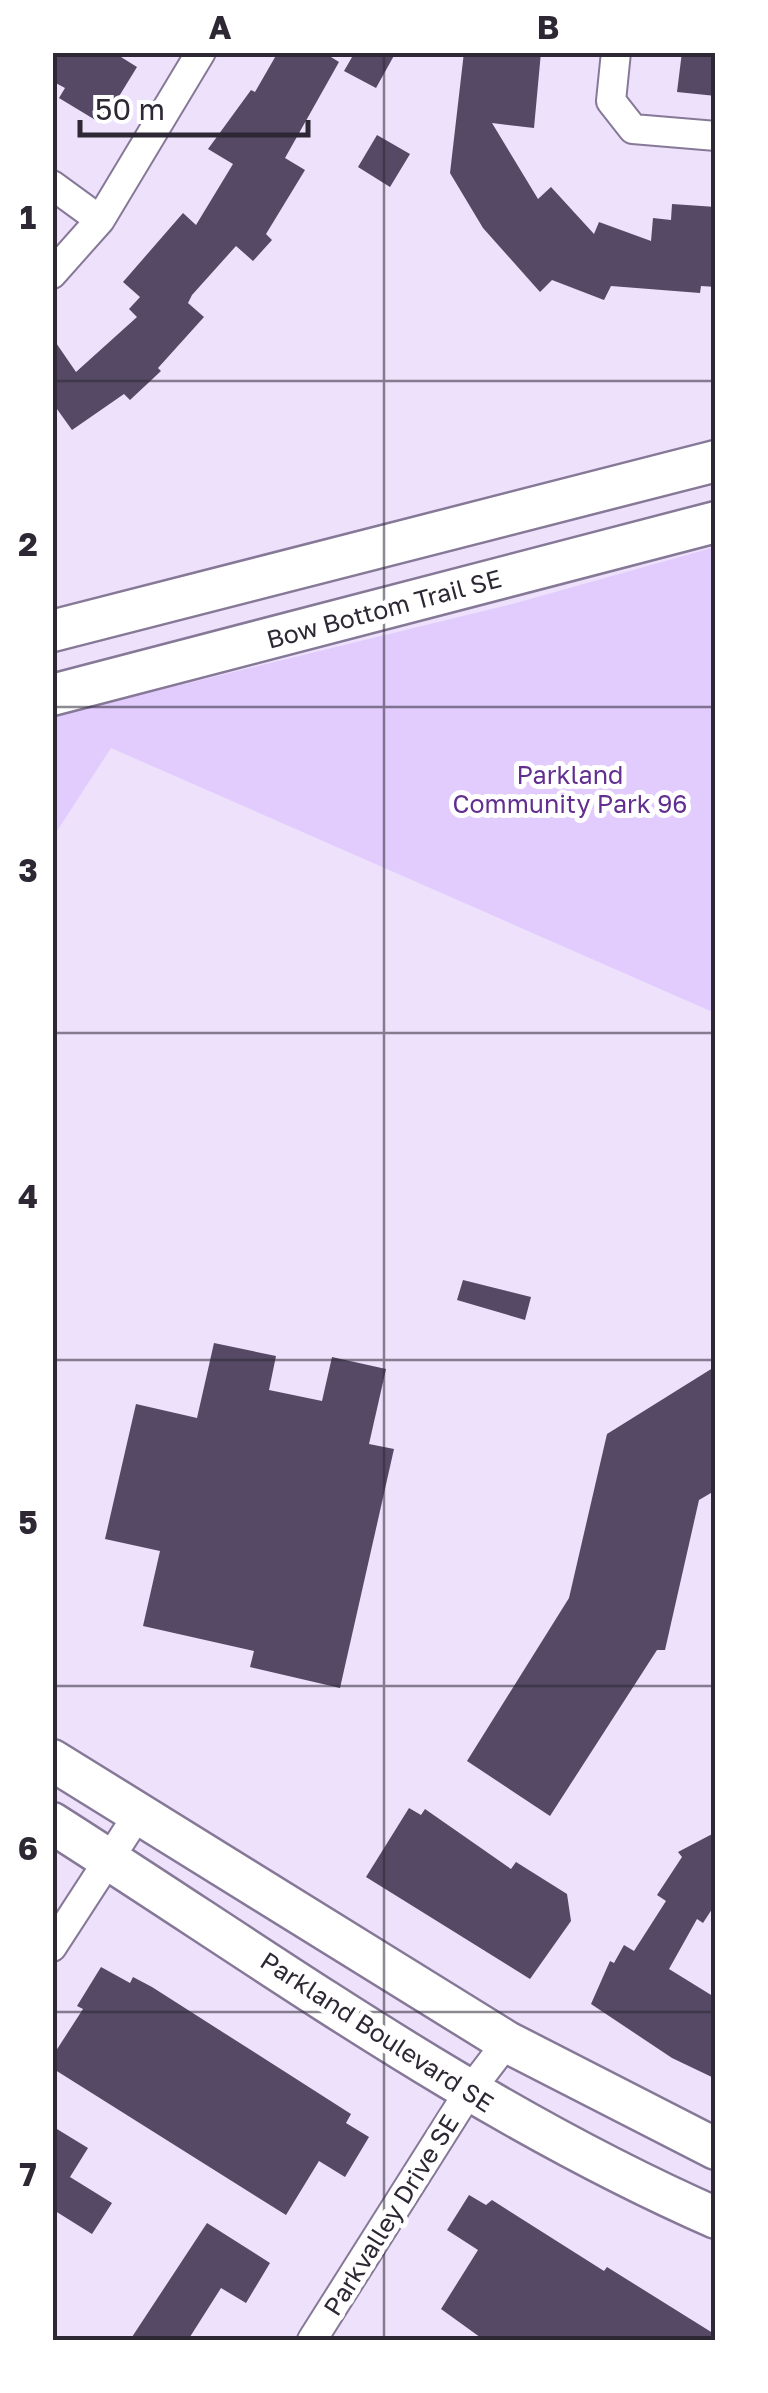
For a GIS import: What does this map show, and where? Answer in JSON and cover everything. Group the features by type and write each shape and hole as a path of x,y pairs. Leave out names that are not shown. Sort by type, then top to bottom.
{"street":[{"path":"52,274 100,220 202,52"},
{"path":"616,52 610,102 633,129 716,136"},
{"path":"52,185 100,220"},
{"path":"52,631 716,461"},
{"name":"Bow Bottom Trail SE","path":"52,695 716,522"},
{"path":"52,1760 507,2042 716,2149"},
{"path":"52,1947 139,1812"},
{"name":"Parkland Boulevard SE","path":"52,1824 468,2094 613,2173 716,2218"},
{"name":"Parkvalley Drive SE","path":"312,2340 468,2094 507,2042"}],"green space":[{"name":"Parkland Community Park 96","path":"715,547 715,1013 111,748 53,837 53,716 516,603"}],"building":[{"path":"52,52 113,52 137,67 102,124 59,98 65,88 52,81"},
{"path":"278,52 323,52 339,62 285,158 305,170 266,234 272,240 253,261 236,246 192,295 188,303 204,317 158,368 161,371 130,400 124,394 72,430 52,402 52,337 76,372 137,317 129,309 140,297 123,282 183,213 196,225 233,164 208,149 251,90 255,92"},
{"path":"355,52 396,52 376,88 344,71"},
{"path":"464,52 541,52 534,128 492,123 538,199 551,187 594,234 599,222 651,241 653,218 671,220 672,204 716,207 716,287 701,286 700,293 611,286 604,300 552,280 540,292 483,228 450,173"},
{"path":"682,52 716,52 716,96 677,92"},
{"path":"377,135 410,154 390,187 358,167"},
{"path":"463,1280 531,1297 525,1320 457,1300"},
{"path":"214,1343 276,1356 269,1390 322,1401 332,1357 386,1369 369,1444 394,1449 340,1688 250,1667 254,1651 143,1626 160,1551 105,1539 136,1404 197,1418"},
{"path":"716,1366 716,1490 699,1500 665,1650 657,1650 550,1816 467,1761 569,1598 607,1434"},
{"path":"409,1808 421,1815 425,1809 511,1869 516,1862 567,1894 571,1921 530,1979 366,1877"},
{"path":"716,1832 716,1903 703,1923 697,1919 669,1969 716,1998 716,2079 672,2058 591,2004 610,1961 614,1963 624,1945 634,1951 666,1901 657,1895 682,1857 678,1852"},
{"path":"101,1967 130,1983 133,1977 152,1987 351,2114 346,2123 369,2137 345,2177 319,2161 286,2215 52,2068 52,2057 83,2009 77,2006"},
{"path":"52,2126 88,2148 70,2177 112,2203 92,2234 52,2209"},
{"path":"469,2195 486,2205 492,2200 604,2271 607,2267 716,2335 716,2340 484,2340 441,2309 478,2250 447,2230"},
{"path":"207,2223 270,2263 246,2303 221,2288 188,2340 130,2340"}]}
